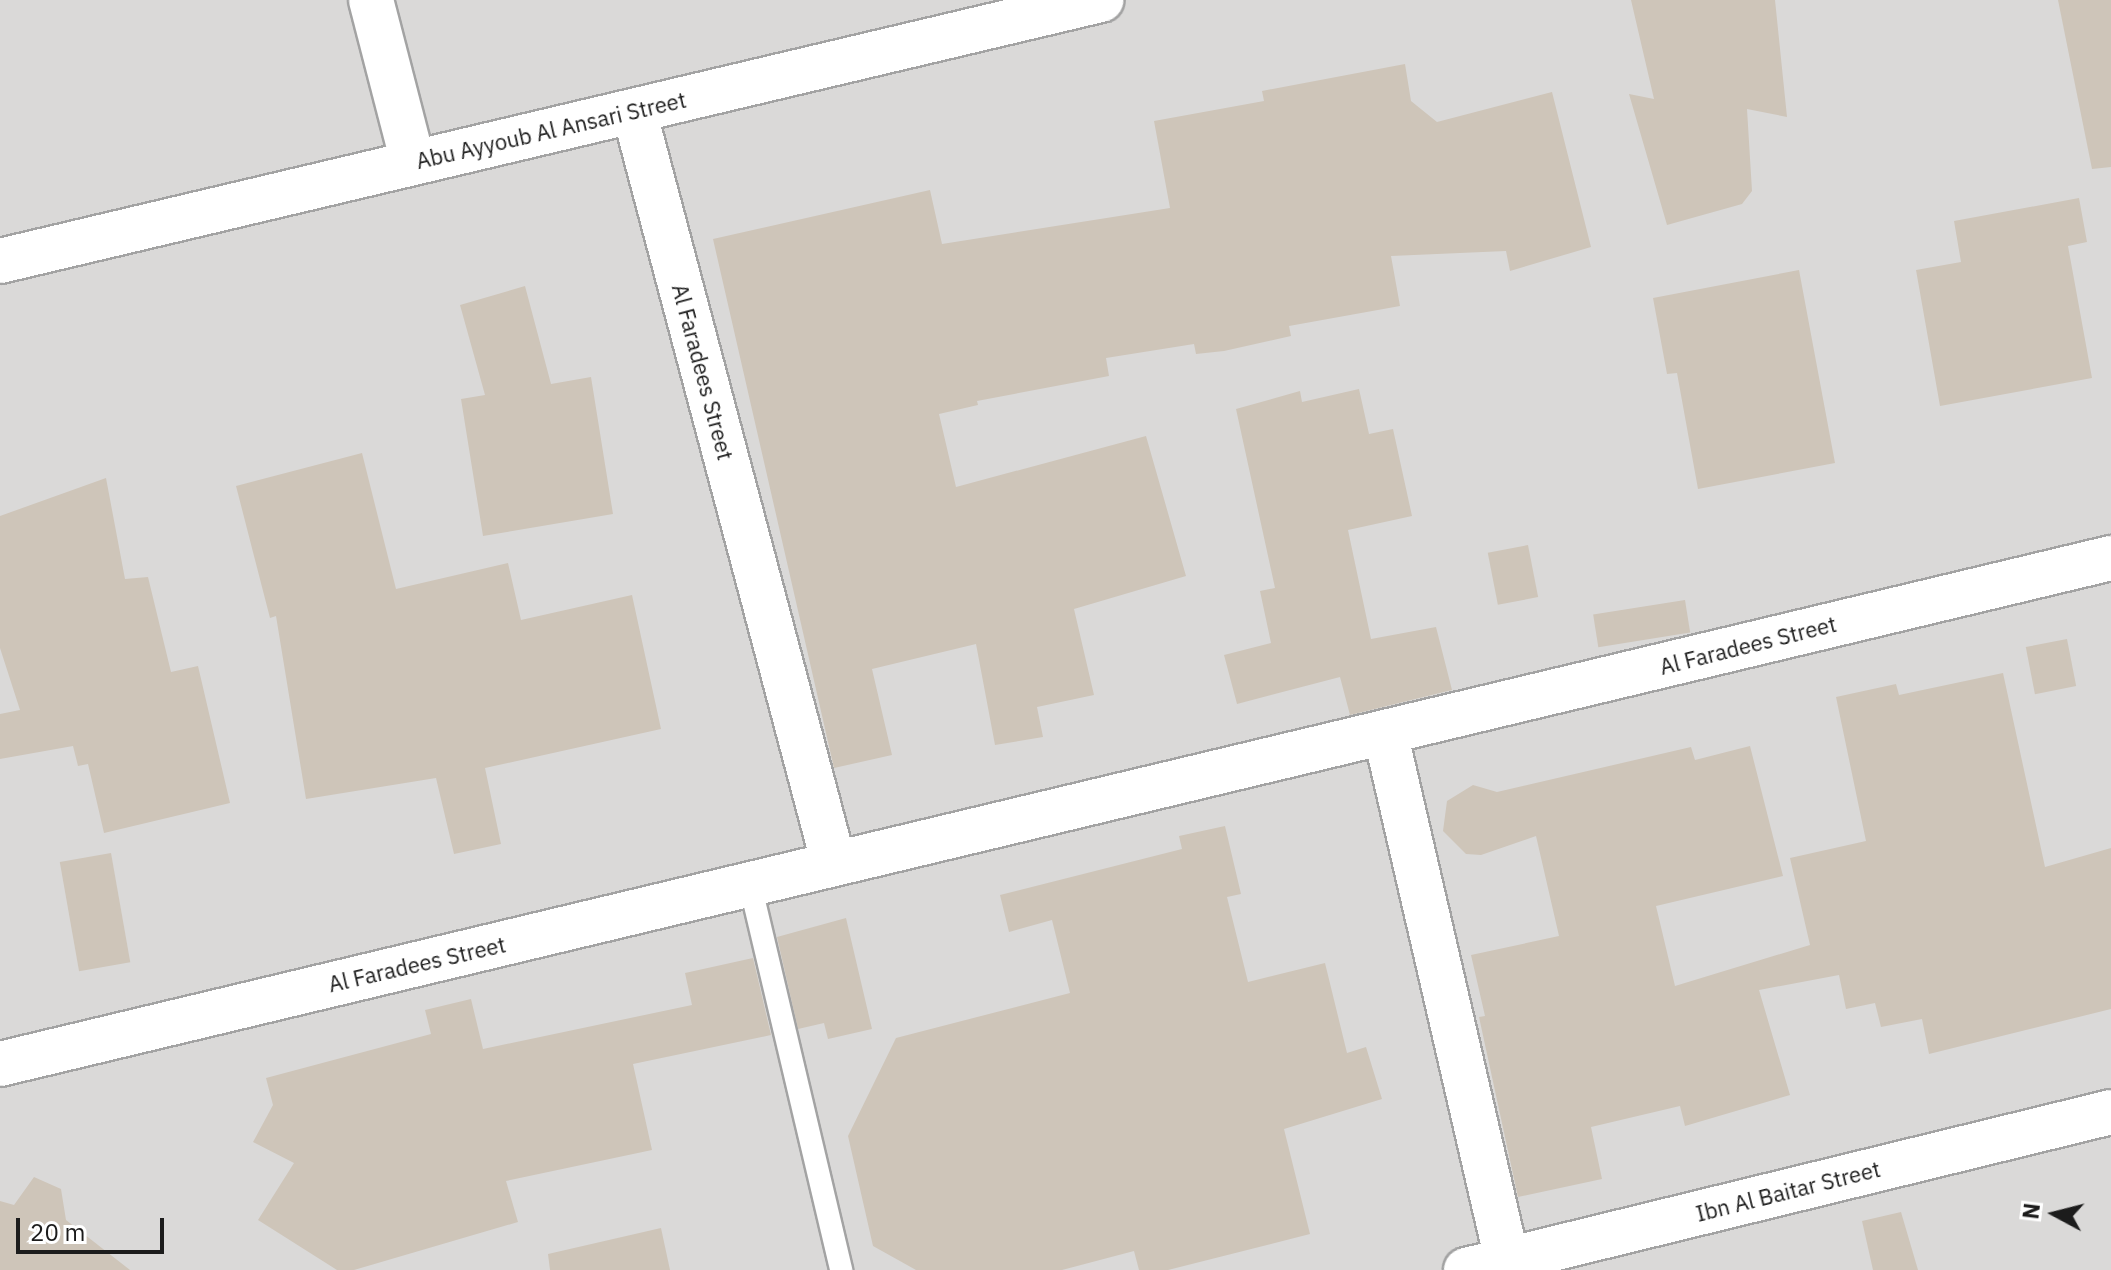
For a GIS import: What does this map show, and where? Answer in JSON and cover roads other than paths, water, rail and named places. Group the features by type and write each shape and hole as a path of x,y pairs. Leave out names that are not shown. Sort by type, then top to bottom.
{"street":[{"path":"371,0 413,162"},
{"name":"Abu Ayyoub Al Ansari Street","path":"0,261 1101,0"},
{"name":"Al Faradees Street","path":"634,111 834,864"},
{"name":"Al Faradees Street","path":"0,1064 2111,558"},
{"path":"1385,732 1486,1265"},
{"name":"Ibn Al Baitar Street","path":"1486,1265 2111,1112"}],"lane":[{"path":"750,884 841,1270"}]}
